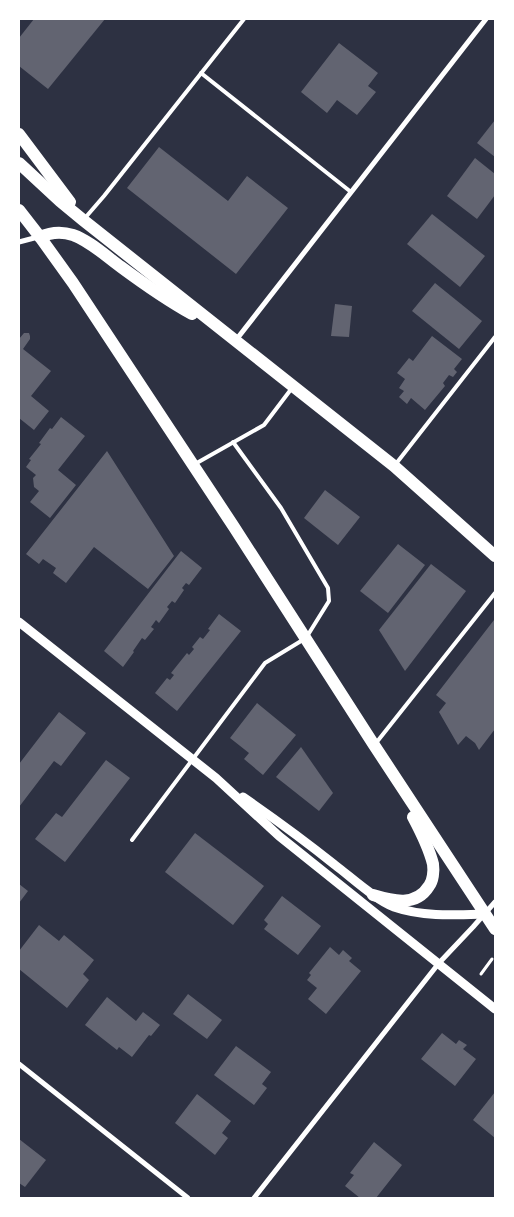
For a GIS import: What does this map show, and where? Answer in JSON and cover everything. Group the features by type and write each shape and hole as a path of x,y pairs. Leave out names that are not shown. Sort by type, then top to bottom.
{"main road":[{"path":"19,134 83,220"},
{"path":"19,163 83,220 394,466 495,556"},
{"path":"19,210 73,283 495,929"},
{"path":"40,237 50,233 64,232 75,235 177,306 236,340"},
{"path":"373,895 404,901 416,899 426,892 432,882 433,866 422,834 392,772"}],"street":[{"path":"236,340 486,19"},
{"path":"19,242 40,237"},
{"path":"19,622 216,778 289,828 373,895 391,906 414,913 485,914"},
{"path":"216,778 279,836 495,1009"},
{"path":"254,1198 439,963 495,902"},
{"path":"19,1064 188,1198"}],"lane":[{"path":"83,220 244,19"},
{"path":"201,73 351,192"},
{"path":"394,466 495,337"},
{"path":"193,465 264,425 293,386"},
{"path":"132,840 265,663 306,638 330,601 328,588 281,508 233,442"},
{"path":"374,745 495,593"}],"path":[{"path":"477,979 492,959"}],"building":[{"path":"34,19 105,19 48,89 19,66 19,38"},
{"path":"339,43 378,73 368,86 376,92 357,115 337,100 327,113 301,92"},
{"path":"495,120 495,157 477,143"},
{"path":"159,147 228,201 247,176 288,208 236,274 127,188"},
{"path":"475,158 495,174 495,195 477,219 447,196"},
{"path":"432,214 485,256 460,287 407,244"},
{"path":"435,283 482,321 459,349 412,311"},
{"path":"335,304 352,306 349,337 331,336"},
{"path":"24,333 29,333 30,339 23,349 51,371 31,396 49,411 34,430 19,418 19,339"},
{"path":"432,336 462,359 454,369 457,372 453,377 449,375 443,383 445,386 425,410 411,398 407,404 399,397 404,391 399,388 405,379 397,373 409,358 413,361"},
{"path":"61,417 85,436 58,470 76,485 50,518 30,502 39,491 34,487 33,478 36,475 26,467 31,460 29,459 41,444 39,443"},
{"path":"107,451 174,556 148,589 94,547 66,583 53,573 56,568 43,559 39,564 26,554"},
{"path":"325,490 360,517 338,545 304,518"},
{"path":"398,544 425,565 388,613 360,591"},
{"path":"181,551 202,568 189,585 186,583 182,588 184,590 175,603 172,601 167,607 169,609 159,623 156,620 151,627 154,629 145,640 142,638 123,667 104,651"},
{"path":"431,564 466,591 405,671 379,630"},
{"path":"219,614 241,631 177,711 155,693 167,678 170,680 174,675 171,673 187,653 189,655 194,649 192,647 200,637 203,639"},
{"path":"494,620 495,729 479,750 475,743 466,736 458,745 439,712 446,703 436,695"},
{"path":"257,703 296,735 263,775 244,759 249,753 230,738"},
{"path":"59,712 86,733 61,766 54,761 19,807 19,764"},
{"path":"301,747 333,793 319,811 276,777"},
{"path":"106,760 130,778 65,862 35,839 56,813 62,817"},
{"path":"195,833 264,886 233,925 165,872"},
{"path":"19,884 28,891 19,903"},
{"path":"282,896 321,926 298,955 264,929 268,924 264,920"},
{"path":"39,925 59,941 64,935 94,960 83,974 89,980 67,1008 19,969 19,951"},
{"path":"330,947 339,955 343,950 352,958 349,961 361,971 326,1014 308,999 317,988 307,980 311,975 309,973"},
{"path":"188,994 222,1020 207,1039 173,1014"},
{"path":"107,997 136,1021 143,1012 160,1025 151,1036 149,1035 132,1057 119,1047 117,1050 85,1025"},
{"path":"442,1033 456,1044 459,1040 467,1045 463,1049 476,1059 455,1086 421,1059"},
{"path":"236,1046 271,1072 262,1084 267,1088 254,1105 214,1075"},
{"path":"495,1092 495,1138 473,1120"},
{"path":"197,1094 231,1121 222,1133 228,1138 215,1155 175,1123"},
{"path":"19,1139 46,1160 25,1187 19,1183"},
{"path":"374,1142 402,1165 376,1198 360,1198 345,1186 354,1175 350,1173"}]}
